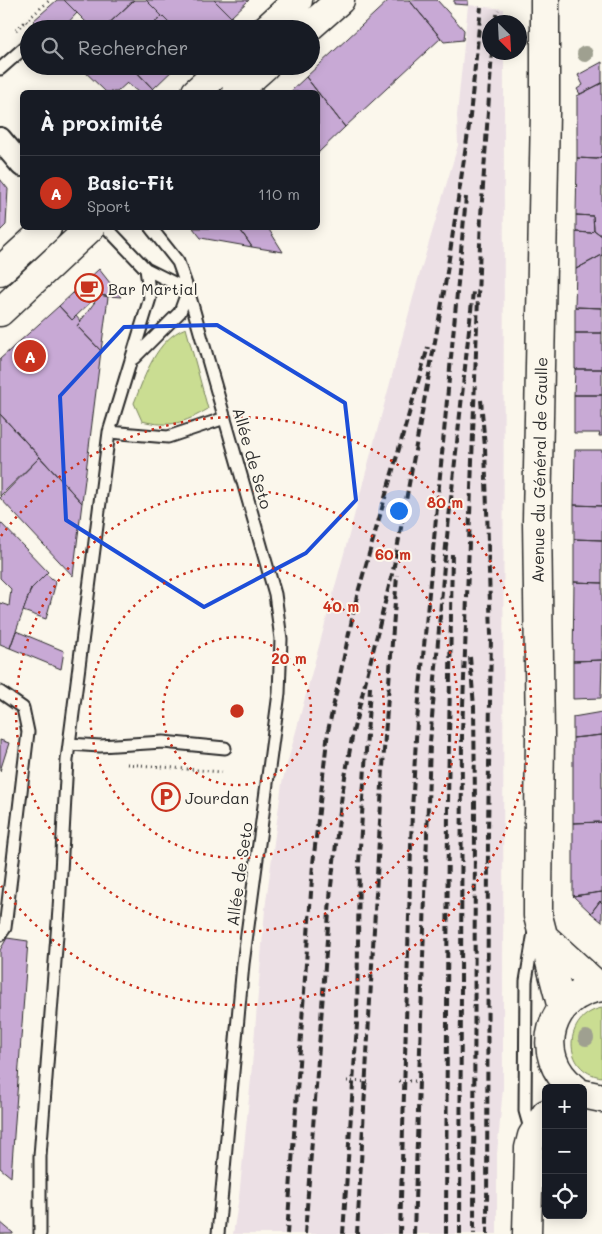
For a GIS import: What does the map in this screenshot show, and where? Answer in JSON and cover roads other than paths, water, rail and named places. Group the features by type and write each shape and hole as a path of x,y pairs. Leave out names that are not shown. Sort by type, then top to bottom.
{"street":[{"path":"276,20 298,0"},
{"path":"317,20 340,0"},
{"name":"Avenue du Général de Gaulle","path":"545,0 545,112 537,520 542,927 562,1008"},
{"path":"198,90 215,75"},
{"path":"238,90 255,75"},
{"path":"0,139 20,163"},
{"path":"0,271 45,230"},
{"path":"0,312 88,230"},
{"path":"542,927 601,987 579,994 562,1008 554,1021 550,1036 551,1075 569,1084"},
{"path":"587,1095 602,1098"},
{"path":"527,1234 527,1175 539,1125"}],"lane":[{"path":"0,68 20,51"},
{"path":"90,230 146,269 188,290 180,312 133,359"},
{"name":"Allée de Seto","path":"153,230 178,262 188,290 275,594 281,639 279,693 243,964 218,1234"},
{"path":"40,1234 40,1156 59,909 69,744 109,432 133,359 150,298 146,269"},
{"path":"109,432 168,437 225,418"},
{"path":"0,692 23,708 28,732 5,928 0,935"},
{"path":"69,744 100,746 163,742 225,748"},
{"path":"539,1125 525,1111 526,981 529,953 542,927"}],"railway":[{"path":"305,1234 331,886 342,794 353,732 394,566 444,292 469,126 481,7"},
{"path":"497,15 498,10"},
{"path":"460,1234 462,733 481,216 491,60"},
{"path":"400,1234 412,811 417,721 466,197"},
{"path":"414,1234 430,743 444,565 473,292"},
{"path":"287,1234 313,864 328,731 357,596 428,347"},
{"path":"481,400 485,447 491,635 488,831 487,1234"},
{"path":"446,1234 448,802 452,551"},
{"path":"357,1234 384,750 397,575"},
{"path":"470,657 474,707 475,802 474,1234"},
{"path":"343,1234 357,1024 359,863 370,687"}],"place":[{"name":"Bar Martial","path":"89,288"},
{"name":"Basic-Fit","path":"30,356"},
{"name":"Jourdan","path":"166,797"}]}
